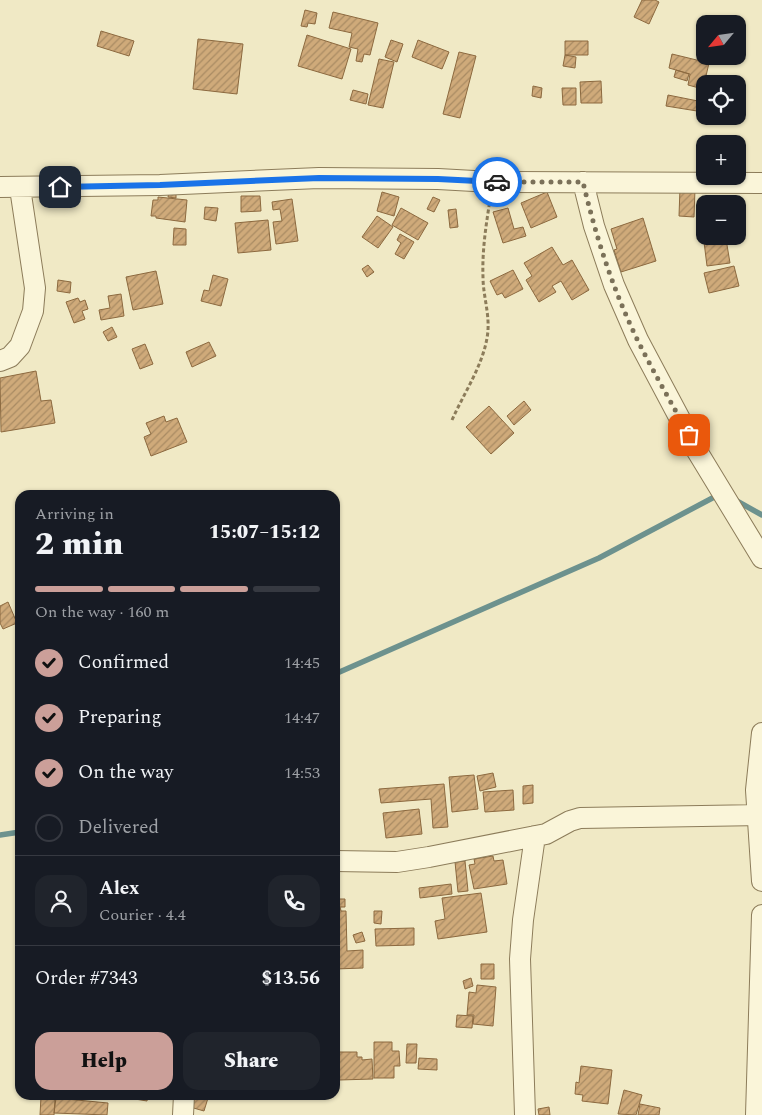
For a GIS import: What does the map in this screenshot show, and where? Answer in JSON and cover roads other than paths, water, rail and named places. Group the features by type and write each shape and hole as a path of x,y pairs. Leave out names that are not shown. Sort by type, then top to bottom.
{"street":[{"path":"0,187 160,185 319,178 438,179 492,182 762,183"},
{"path":"583,182 594,226 611,277 638,340 697,451 762,558"},
{"path":"0,360 10,356 20,346 33,311 35,288 20,188"},
{"path":"762,733 756,790 760,815 762,881"},
{"path":"340,861 397,862 546,834 570,821 580,818 760,815"},
{"path":"525,1115 520,959 523,920 535,836"},
{"path":"756,1115 762,914"},
{"path":"183,1115 184,1100"}],"waterway":[{"path":"340,672 599,558 720,494"},
{"path":"735,500 762,515"},
{"path":"0,835 15,833"}]}
